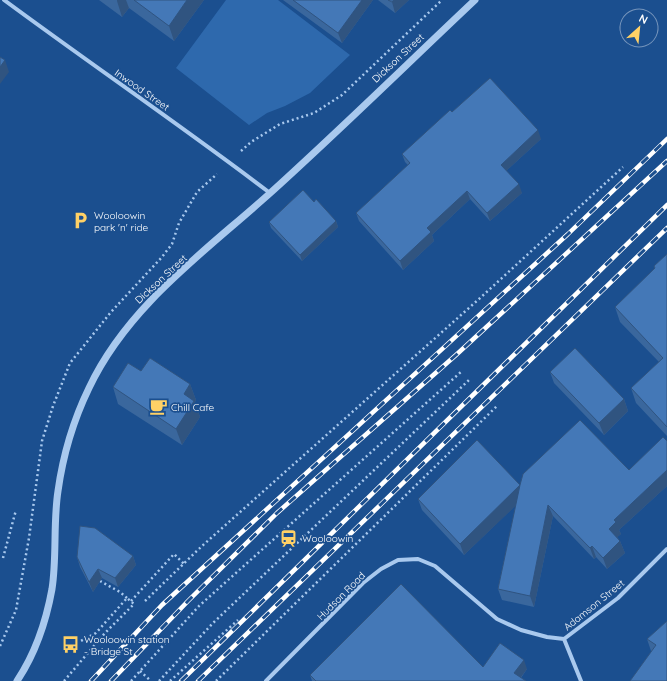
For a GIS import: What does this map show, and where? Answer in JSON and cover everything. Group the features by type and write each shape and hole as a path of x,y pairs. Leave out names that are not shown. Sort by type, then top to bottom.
{"street":[{"name":"Inwood Street","path":"4,0 270,193"},
{"name":"Dickson Street","path":"17,681 36,645 52,588 57,493 64,455 89,387 108,354 136,316 161,290 270,193 475,0"},
{"name":"Adamson Street","path":"564,639 618,598 667,549"},
{"name":"Hudson Road","path":"266,681 363,583 381,569 398,560 418,559 435,566 497,618 521,630 564,639"},
{"path":"564,639 581,681"}],"path":[{"path":"145,601 202,546 624,167"},
{"path":"131,681 199,606 462,371"},
{"path":"159,681 214,623 468,380"},
{"path":"216,681 497,406"},
{"path":"3,558 16,510"},
{"path":"131,601 174,554 184,564"},
{"path":"64,681 105,633 134,604 120,592 100,582"},
{"path":"79,642 96,633 127,598"},
{"path":"170,681 238,620"},
{"path":"140,671 151,681"},
{"path":"142,681 146,677"}],"shaded area":[{"path":"226,0 278,0 350,55 310,93 285,106 267,113 249,125 176,68"}],"building":[{"path":"134,0 187,0 169,26"},
{"path":"293,0 362,0 338,33"},
{"path":"0,57 5,60 0,67"},
{"path":"490,78 538,130 501,165 519,184 487,213 467,191 427,228 431,232 400,261 356,213 410,163 402,154 450,110 452,112"},
{"path":"303,190 314,202 316,199 336,221 300,255 269,222"},
{"path":"667,254 667,427 631,388 663,358 615,307 655,268 654,266"},
{"path":"575,348 624,399 599,423 550,372"},
{"name":"Chill Cafe","path":"150,358 190,384 184,394 194,401 176,429 113,387 128,363 141,371"},
{"path":"580,420 629,470 663,437 667,441 667,470 614,520 616,522 609,529 620,541 603,558 592,546 590,548 548,505 530,596 498,589 523,474"},
{"path":"477,440 520,485 460,544 418,499"},
{"path":"80,526 95,528 133,556 115,578 98,569 89,582 77,557"},
{"path":"401,584 483,667 500,643 524,660 514,673 526,681 316,681 310,675"},
{"path":"667,621 667,681 630,681 656,645 647,639"}],"railway":[{"path":"91,681 162,605 568,234 667,139"},
{"path":"111,681 188,601 277,513 456,355 667,161"},
{"path":"181,681 667,205"},
{"path":"198,681 667,228"}],"place":[{"name":"Wooloowin park 'n' ride","path":"81,221"},
{"name":"Chill Cafe","path":"158,407"},
{"name":"Wooloowin","path":"289,538"},
{"name":"Wooloowin station - Bridge St","path":"71,645"}]}
